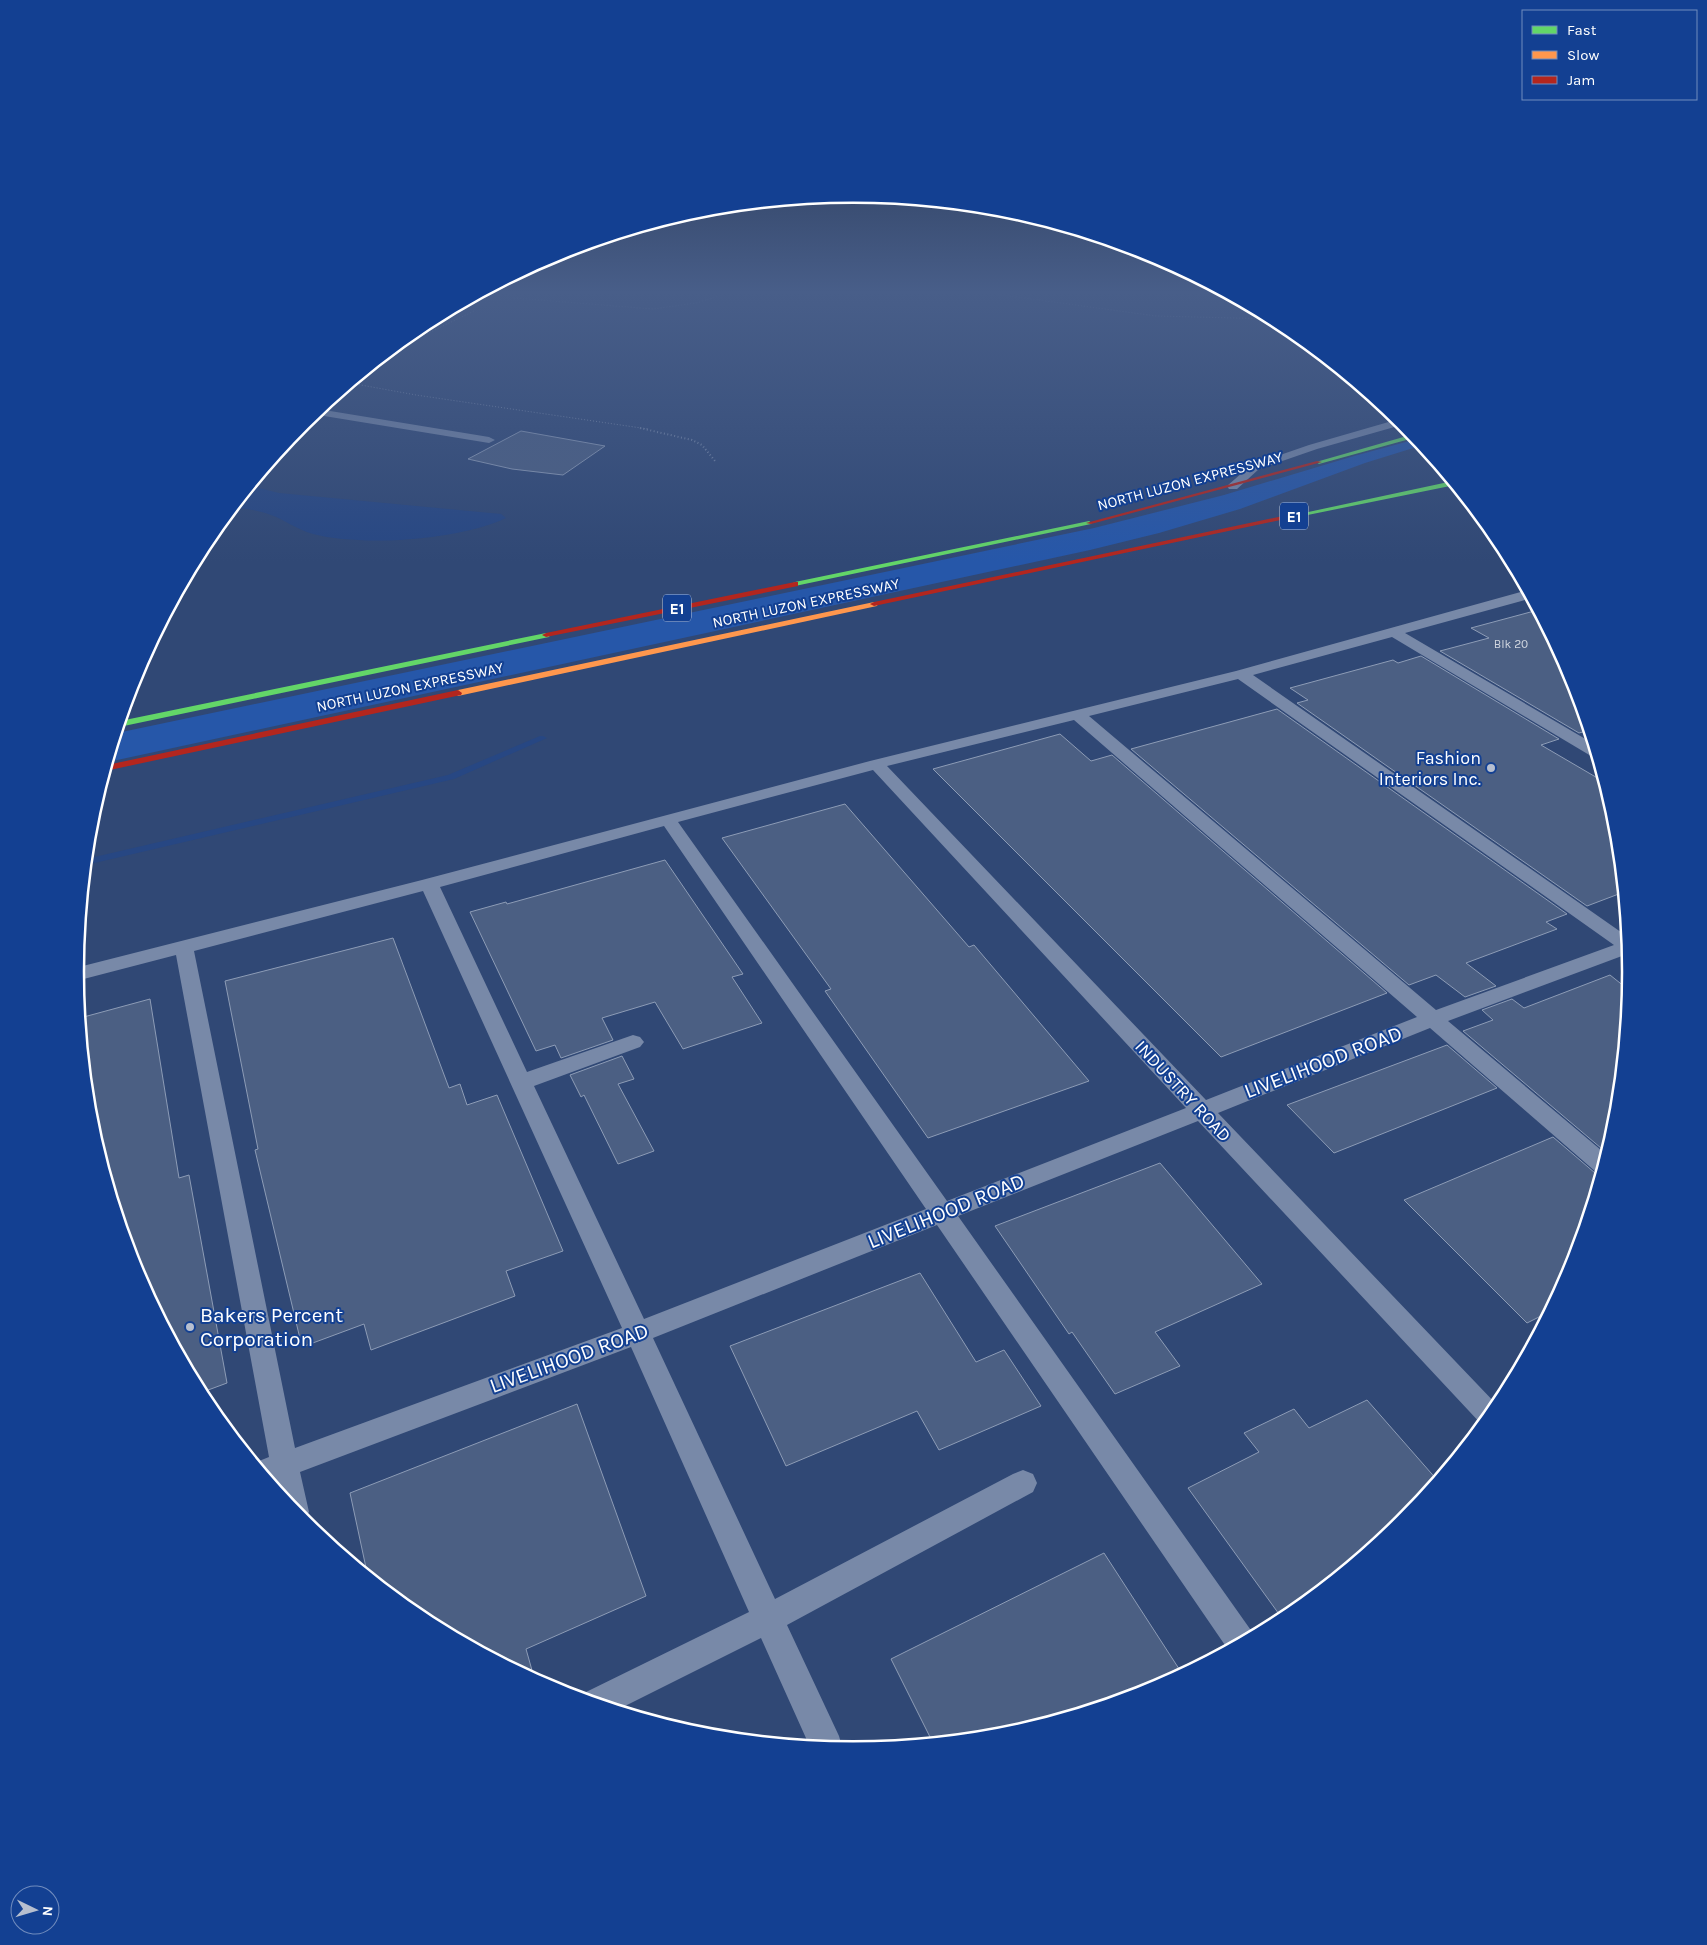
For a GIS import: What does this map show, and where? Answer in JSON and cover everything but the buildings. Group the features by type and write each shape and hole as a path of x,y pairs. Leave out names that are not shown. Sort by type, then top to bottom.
{"highway":[{"name":"NORTH LUZON EXPRESSWAY","path":"126,723 1097,521 1233,486 1348,452 1407,438"},
{"name":"NORTH LUZON EXPRESSWAY","path":"112,767 1135,548 1448,484"}],"lane":[{"path":"325,414 489,440"},
{"path":"1233,486 1254,467 1313,447 1393,424"},
{"path":"84,974 429,884 876,764 1079,716 1241,674 1524,596"},
{"path":"1394,632 1589,748"},
{"path":"1241,674 1622,942"},
{"path":"1079,716 1599,1162"},
{"name":"INDUSTRY ROAD","path":"876,764 1486,1411"},
{"path":"668,820 1239,1638"},
{"path":"429,884 638,1333 824,1741"},
{"path":"184,948 273,1469 282,1488"},
{"name":"LIVELIHOOD ROAD","path":"273,1469 638,1333 1433,1019 1623,949"},
{"path":"521,1082 633,1042"},
{"path":"604,1700 769,1618 1023,1483"}],"path":[{"path":"358,384 416,395 649,429 697,442 709,452 715,461"}],"shaded area":[{"path":"1410,441 1416,447 1365,463 1240,509 1159,533 1090,550 114,761 123,732 1094,528 1224,495"},
{"path":"257,487 279,493 501,514 506,518 486,526 438,536 411,539 358,540 313,534 266,513 240,508"}],"waterway":[{"path":"92,861 451,777 543,738"}],"traffic: fast":[{"path":"1319,462 1407,438"},
{"path":"1288,517 1448,484"},
{"path":"795,584 1089,523"},
{"path":"126,723 546,635"}],"traffic: slow":[{"path":"458,693 874,604"}],"traffic: jam":[{"path":"1089,523 1319,462"},
{"path":"874,604 1288,517"},
{"path":"546,635 795,584"},
{"path":"112,767 458,693"}],"place":[{"name":"Fashion Interiors Inc.","path":"1491,768"},
{"name":"Bakers Percent Corporation","path":"190,1327"}]}
